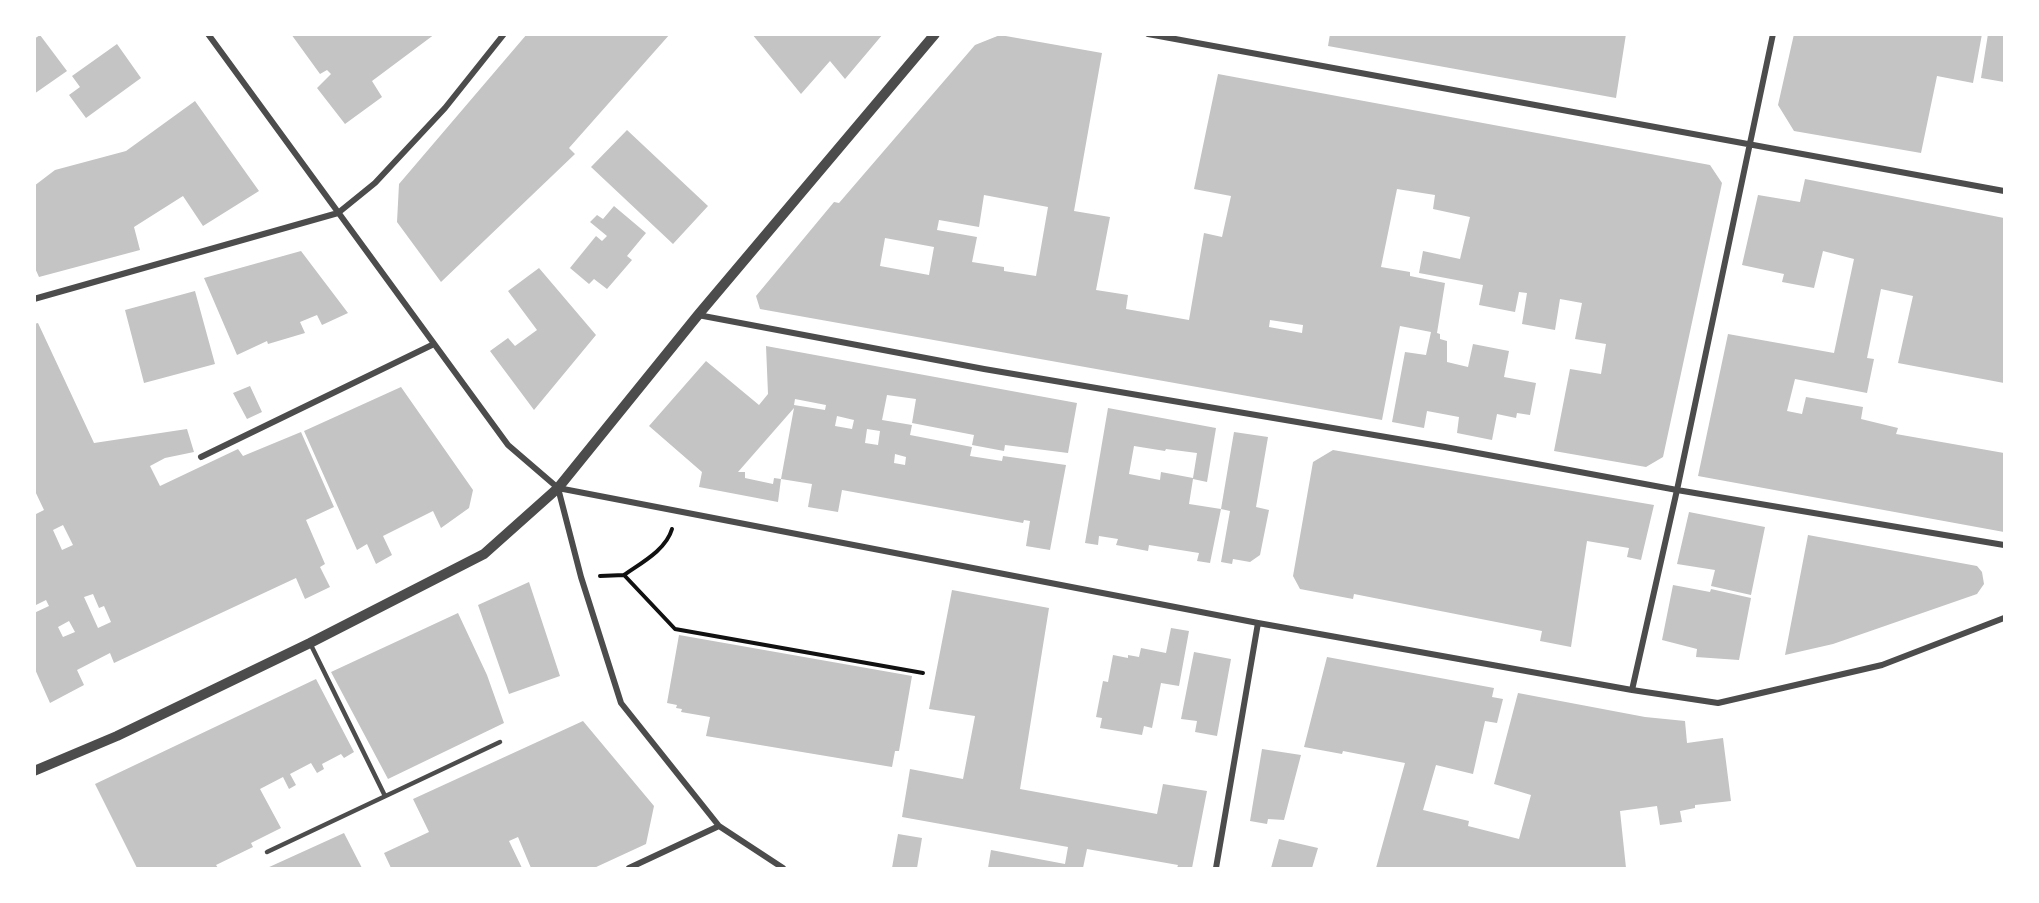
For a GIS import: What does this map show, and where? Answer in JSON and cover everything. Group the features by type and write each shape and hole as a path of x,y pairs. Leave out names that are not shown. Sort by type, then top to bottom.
{"street":[{"path":"208,34 508,445 558,488 1258,623 1632,690 1718,703 1882,665 2004,618"},
{"path":"34,298 338,213 375,183 445,108 504,34"},
{"path":"34,771 117,736 310,643 484,554 558,488 698,315 935,34"},
{"path":"1148,34 2004,191"},
{"path":"1632,690 1773,34"},
{"path":"698,315 984,369 2004,545"},
{"path":"201,457 434,344"},
{"path":"558,488 581,577 621,704 719,826 783,868"},
{"path":"1216,868 1258,623"},
{"path":"628,868 719,826"}],"lane":[{"path":"310,643 385,796"},
{"path":"267,852 500,742"}],"path":[{"path":"676,510 669,537 654,553 624,575 675,629 923,674"}],"building":[{"path":"291,34 435,34 372,81 382,97 345,124 317,88 331,74 327,70 320,74"},
{"path":"527,34 670,34 569,148 575,154 441,282 397,222 399,184"},
{"path":"752,34 883,34 845,79 830,61 801,94"},
{"path":"1330,34 1626,34 1616,98 1328,46"},
{"path":"1794,34 1982,34 1973,83 1937,76 1921,153 1794,131 1778,105"},
{"path":"1988,34 2004,34 2004,82 1981,78"},
{"path":"40,35 67,71 34,94 34,39"},
{"path":"1000,35 1102,53 1074,211 1110,217 1096,290 1128,295 1126,309 1189,320 1204,233 1222,237 1231,196 1194,189 1218,74 1710,165 1722,183 1663,457 1646,467 1554,451 1570,369 1601,374 1606,344 1575,339 1582,303 1560,299 1555,330 1522,324 1527,293 1519,292 1515,312 1479,305 1483,285 1419,273 1423,251 1460,259 1470,217 1433,209 1435,195 1397,189 1381,267 1410,272 1410,276 1445,283 1437,333 1440,334 1440,339 1447,341 1447,362 1468,367 1473,344 1509,351 1504,377 1536,383 1530,415 1517,413 1516,418 1497,414 1492,440 1457,433 1459,417 1427,411 1424,428 1392,422 1405,352 1426,355 1431,332 1400,326 1382,420 760,309 756,296 834,202 839,203 975,45","holes":["984,195 1048,207 1036,276 1004,271 1004,267 972,262 977,237 937,230 939,220 979,227","885,238 934,247 929,275 880,266","1270,320 1303,325 1302,333 1269,327"]},
{"path":"117,44 141,78 86,118 69,95 80,87 72,76"},
{"path":"195,101 259,191 203,226 183,196 134,227 140,250 39,277 34,266 34,186 55,170 126,151"},
{"path":"627,130 708,206 673,244 591,167"},
{"path":"1805,179 2004,218 2004,383 1898,363 1913,296 1881,289 1867,358 1874,359 1867,393 1795,379 1787,411 1802,414 1806,397 1863,407 1861,419 1898,428 1896,434 2004,453 2004,532 1698,476 1728,334 1834,353 1854,259 1823,251 1814,288 1782,282 1784,274 1742,265 1758,195 1800,202"},
{"path":"614,206 646,233 627,256 632,260 607,289 594,279 589,284 570,268 596,236 602,241 607,236 590,222 597,215 603,219"},
{"path":"301,251 348,313 322,325 317,315 300,322 305,333 268,344 267,341 237,355 204,278"},
{"path":"539,268 596,335 534,410 490,351 508,338 515,346 537,330 508,291"},
{"path":"195,291 215,364 144,383 125,310"},
{"path":"38,323 94,443 187,429 194,452 165,458 150,466 160,486 238,449 243,456 301,432 334,507 306,520 325,564 320,567 330,587 305,599 296,578 114,663 110,653 77,670 84,685 50,703 34,667 34,613 49,606 46,600 34,606 34,515 44,510 34,489 34,324","holes":["63,525 73,545 62,550 53,530","93,594 99,608 104,606 111,622 98,628 84,597","69,621 75,632 63,637 58,627"]},
{"path":"766,346 1077,403 1068,453 1005,445 1004,451 972,445 974,435 912,423 916,399 887,395 882,420 912,425 910,435 972,447 970,456 1002,461 1003,456 1066,465 1050,550 1026,546 1030,521 1024,520 1023,523 842,490 838,512 808,507 812,484 781,479 778,502 699,487 702,472 649,426 706,361 759,405 768,394","holes":["795,399 826,405 825,410 794,405","794,408 781,479 774,478 773,484 745,478 745,472 738,472","837,416 854,420 852,429 835,426","867,429 880,431 878,445 865,443","895,454 906,457 905,465 894,463"]},
{"path":"250,386 262,412 247,419 233,393"},
{"path":"401,387 473,490 469,508 441,528 433,511 383,536 392,555 376,564 367,544 357,550 304,431"},
{"path":"1108,408 1216,428 1207,482 1193,479 1189,504 1221,509 1210,563 1197,561 1199,553 1149,545 1148,551 1116,545 1118,539 1099,536 1098,545 1085,543","holes":["1134,446 1165,451 1166,449 1197,453 1193,478 1161,472 1160,480 1129,474"]},
{"path":"1234,432 1268,437 1256,507 1269,510 1260,555 1250,562 1233,559 1232,564 1221,562 1230,511 1221,509"},
{"path":"1333,450 1654,505 1641,560 1627,557 1629,548 1587,541 1571,647 1540,641 1542,631 1354,594 1353,599 1300,589 1293,576 1313,462"},
{"path":"1689,512 1765,527 1751,595 1711,586 1715,570 1677,564"},
{"path":"1808,535 1977,566 1982,572 1984,584 1977,594 1833,644 1785,655"},
{"path":"529,582 560,676 509,694 478,605"},
{"path":"1673,585 1710,592 1711,589 1751,598 1739,660 1696,657 1697,649 1662,640"},
{"path":"952,590 1049,608 1020,789 1157,814 1163,784 1207,791 1192,868 1177,868 1178,865 1087,849 1083,868 988,868 991,850 1065,864 1068,847 902,817 910,769 963,779 975,716 929,709"},
{"path":"458,613 487,675 504,723 388,779 331,672"},
{"path":"1171,628 1189,631 1179,686 1161,683 1152,728 1144,726 1142,735 1100,728 1102,718 1096,717 1103,681 1108,682 1113,655 1128,658 1128,655 1139,657 1141,648 1166,653"},
{"path":"679,635 912,676 899,751 895,751 892,767 706,736 710,717 681,712 682,709 676,708 677,705 667,703"},
{"path":"1194,652 1231,659 1217,736 1195,732 1197,721 1181,719"},
{"path":"1327,657 1494,688 1492,697 1503,699 1497,723 1485,721 1473,774 1436,765 1423,810 1469,821 1468,826 1519,839 1531,795 1494,784 1518,693 1645,717 1685,721 1687,743 1723,738 1731,801 1695,805 1695,808 1680,811 1682,822 1660,825 1657,806 1620,811 1626,868 1376,868 1405,763 1343,751 1342,754 1304,747"},
{"path":"316,679 354,752 344,758 341,754 322,764 324,769 317,773 311,763 290,774 296,785 289,789 283,777 260,789 281,828 251,843 253,847 216,865 218,868 137,868 95,784"},
{"path":"583,721 654,806 646,844 594,868 531,868 518,837 509,841 522,868 391,868 384,853 429,832 413,799"},
{"path":"1262,749 1301,755 1284,820 1268,819 1267,824 1250,821"},
{"path":"344,833 362,868 267,868"},
{"path":"898,834 922,838 917,868 892,868"},
{"path":"1279,839 1318,848 1312,868 1271,868"}]}
